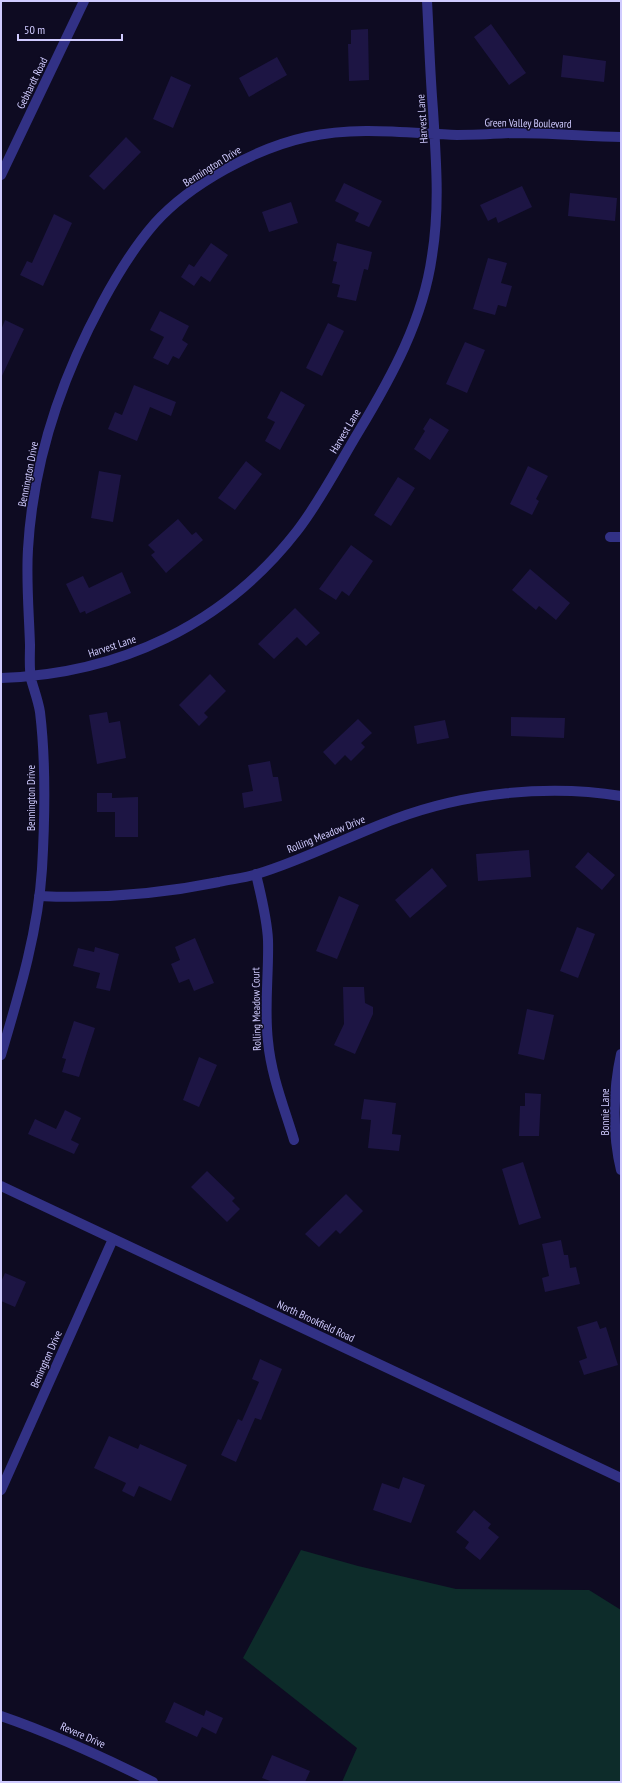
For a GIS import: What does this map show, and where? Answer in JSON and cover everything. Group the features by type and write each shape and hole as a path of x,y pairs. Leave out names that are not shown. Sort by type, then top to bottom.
{"street":[{"name":"Gebhardt Road","path":"1,175 84,1"},
{"name":"Harvest Lane","path":"1,678 56,674 117,659 144,649 203,619 232,597 275,557 297,531 313,508 396,366 419,313 432,257 436,226 437,164 427,1"},
{"name":"Bennington Drive","path":"1,1055 28,961 42,870 44,775 40,711 37,694 30,677 27,611 28,549 38,477 46,443 70,368 86,333 113,284 157,220 207,181 263,150 310,136 344,132 373,131 435,133"},
{"name":"Green Valley Boulevard","path":"435,133 457,135 515,133 621,137"},
{"path":"610,537 621,537"},
{"name":"Rolling Meadow Drive","path":"39,896 79,898 130,894 194,887 256,874 420,810 493,794 543,791 621,796"},
{"name":"Rolling Meadow Court","path":"256,874 268,941 266,1018 269,1057 274,1081 294,1140"},
{"name":"Bonnie Lane","path":"621,1054 616,1094 616,1138 621,1170"},
{"name":"North Brookfield Road","path":"1,1186 621,1478"},
{"name":"Benington Drive","path":"1,1490 113,1239"},
{"name":"Revere Drive","path":"1,1716 35,1727 154,1782"}],"green space":[{"path":"301,1550 358,1566 456,1589 589,1590 621,1610 621,1782 342,1782 357,1748 243,1658"}],"building":[{"path":"491,24 526,73 509,85 474,37"},
{"path":"368,29 369,80 349,81 348,44 351,44 351,30"},
{"path":"563,55 606,61 604,82 561,77"},
{"path":"277,57 287,75 249,97 239,78"},
{"path":"171,76 191,85 173,128 153,119"},
{"path":"126,137 141,152 104,190 89,176"},
{"path":"344,183 382,201 369,227 355,221 359,213 335,201"},
{"path":"522,186 532,207 498,223 496,217 488,221 480,205"},
{"path":"570,193 617,198 615,221 568,216"},
{"path":"291,202 298,223 269,232 262,212"},
{"path":"54,214 72,223 43,286 20,275 27,261 32,263"},
{"path":"211,243 228,255 210,282 201,276 194,286 181,277 189,264 194,267"},
{"path":"337,243 372,252 368,270 364,269 356,301 337,297 340,285 332,283 337,262 333,261"},
{"path":"488,258 507,263 501,283 512,286 506,307 498,305 495,315 473,309"},
{"path":"160,311 189,326 182,340 188,344 179,359 173,356 168,365 153,358 164,337 150,330"},
{"path":"5,320 24,329 1,378 1,330"},
{"path":"328,323 344,331 322,376 306,368"},
{"path":"465,342 485,350 467,393 446,384"},
{"path":"134,385 176,402 171,416 150,407 137,441 108,429 115,412 122,415"},
{"path":"281,391 305,405 280,450 265,441 275,422 267,418"},
{"path":"430,418 449,430 430,460 414,449 425,431 423,429"},
{"path":"246,461 262,474 235,510 218,498"},
{"path":"528,466 548,476 536,499 539,501 532,515 510,504"},
{"path":"99,471 121,475 113,522 91,518"},
{"path":"398,477 415,488 391,526 374,515"},
{"path":"178,519 192,535 196,532 203,540 166,573 151,555 155,552 148,545"},
{"path":"351,545 373,561 349,596 342,591 336,600 319,589"},
{"path":"530,569 570,603 556,620 539,606 536,610 512,590"},
{"path":"122,572 131,593 86,614 85,611 80,613 66,584 83,576 89,588"},
{"path":"295,608 320,633 306,646 297,637 274,659 258,644"},
{"path":"210,674 226,691 204,713 208,717 199,726 179,705"},
{"path":"107,712 109,723 120,721 126,758 97,764 89,715"},
{"path":"511,717 565,718 564,738 511,736"},
{"path":"358,719 372,733 361,743 365,747 351,761 345,755 335,765 323,752"},
{"path":"445,720 449,738 417,744 414,726"},
{"path":"270,761 273,777 278,777 282,801 244,808 242,793 253,791 248,765"},
{"path":"97,793 112,793 112,798 138,797 138,837 115,837 115,812 97,812"},
{"path":"529,850 531,877 478,881 476,854"},
{"path":"588,852 615,875 602,890 575,867"},
{"path":"432,868 447,886 410,918 395,900"},
{"path":"339,896 359,905 337,959 316,951"},
{"path":"577,927 595,934 578,978 560,971"},
{"path":"195,938 214,983 194,991 189,979 179,983 171,964 180,960 175,947"},
{"path":"95,947 119,954 110,991 96,988 100,973 73,966 78,948 94,952"},
{"path":"343,987 364,987 365,1003 373,1007 373,1014 355,1054 334,1045 344,1024"},
{"path":"527,1009 554,1015 544,1060 518,1054"},
{"path":"74,1021 95,1028 79,1077 62,1072 66,1059 62,1058"},
{"path":"199,1057 217,1065 199,1107 183,1100"},
{"path":"525,1093 541,1094 539,1136 519,1136 520,1106 525,1106"},
{"path":"364,1099 396,1103 392,1134 401,1135 399,1151 368,1148 371,1120 361,1119"},
{"path":"65,1110 81,1118 71,1140 79,1144 74,1154 28,1134 35,1119 56,1129"},
{"path":"523,1162 541,1218 519,1225 502,1169"},
{"path":"207,1171 235,1198 232,1201 240,1209 227,1222 191,1187"},
{"path":"346,1194 363,1211 340,1234 336,1230 319,1247 305,1234"},
{"path":"561,1240 564,1255 568,1255 570,1268 576,1267 580,1284 545,1292 542,1278 549,1276 542,1244"},
{"path":"5,1273 26,1282 15,1307 1,1301 1,1282"},
{"path":"597,1321 600,1329 606,1327 618,1365 584,1375 579,1361 587,1358 577,1327"},
{"path":"260,1359 282,1369 261,1420 255,1418 236,1462 221,1455 238,1419 242,1421 259,1382 252,1379"},
{"path":"109,1436 138,1449 140,1444 187,1465 171,1501 139,1486 134,1497 122,1491 126,1483 94,1468"},
{"path":"403,1477 425,1485 411,1523 373,1510 382,1483 399,1489"},
{"path":"474,1510 491,1524 488,1528 499,1537 480,1560 465,1548 469,1542 456,1532"},
{"path":"174,1702 204,1716 206,1710 223,1718 216,1734 202,1727 197,1737 165,1722"},
{"path":"272,1755 310,1771 305,1782 273,1782 262,1778"}]}
